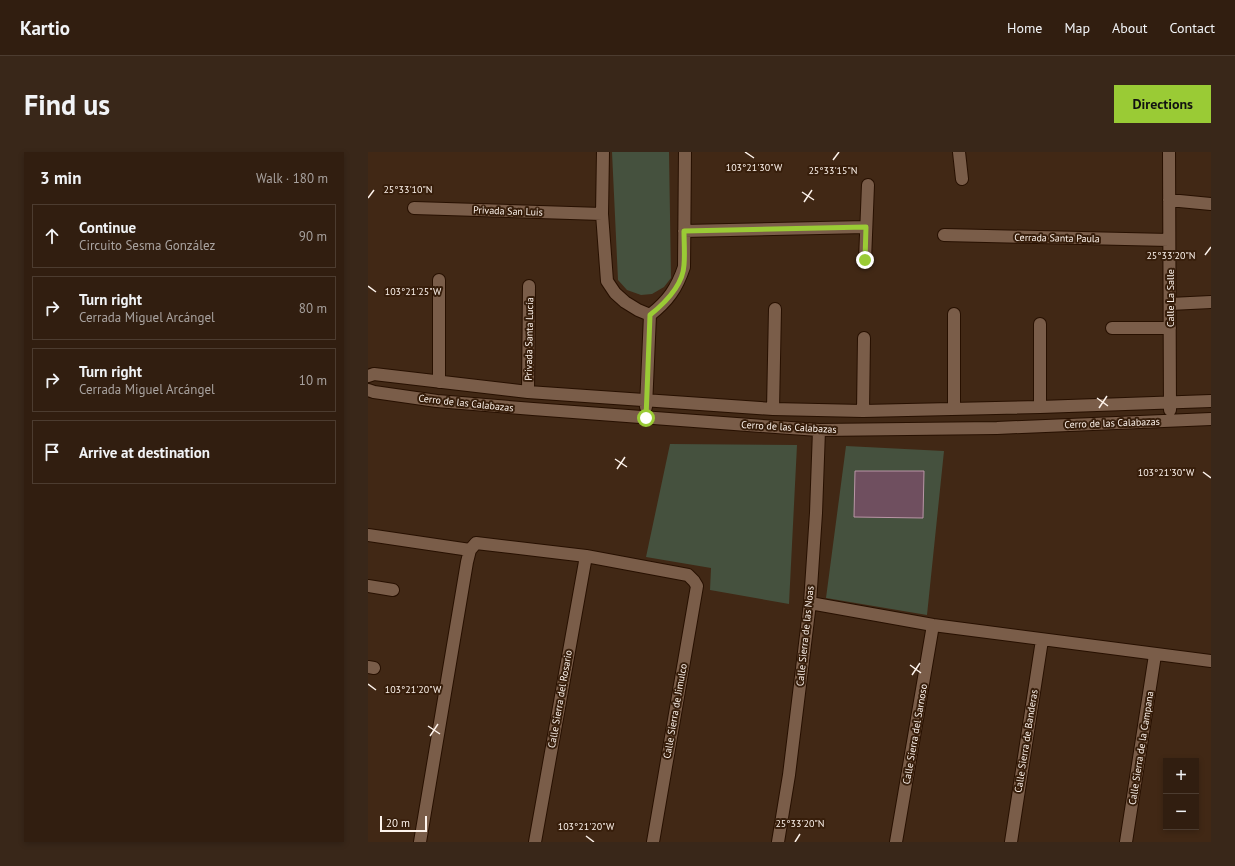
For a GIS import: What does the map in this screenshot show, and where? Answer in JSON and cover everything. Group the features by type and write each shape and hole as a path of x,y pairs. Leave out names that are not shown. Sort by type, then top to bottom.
{"street":[{"path":"602,152 602,214 607,281 615,293 625,302 650,315"},
{"path":"646,418 650,315 670,296 679,282 684,267 684,152"},
{"path":"959,152 962,179"},
{"name":"Calle La Salle","path":"1169,152 1170,421"},
{"path":"865,260 868,185"},
{"path":"1169,200 1211,204"},
{"name":"Privada San Luis","path":"414,208 602,214"},
{"path":"684,231 866,227"},
{"name":"Cerrada Santa Paula","path":"944,235 1170,240"},
{"path":"439,280 439,382"},
{"name":"Privada Santa Lucía","path":"528,392 529,286"},
{"path":"1170,304 1211,302"},
{"path":"773,409 775,309"},
{"path":"954,314 954,409"},
{"path":"1040,324 1040,407"},
{"path":"1112,328 1170,328"},
{"path":"863,411 864,338"},
{"name":"Cerro de las Calabazas","path":"368,376 374,374 528,392 773,409 863,411 1211,401"},
{"name":"Cerro de las Calabazas","path":"368,390 437,401 819,430 997,428 1211,419"},
{"name":"Calle Sierra de las Noas","path":"778,842 789,775 810,603 816,513 819,430"},
{"path":"368,535 470,550"},
{"path":"420,842 464,577 470,550 476,543 586,556"},
{"name":"Calle Sierra de Jimulco","path":"586,556 688,575 697,586 653,842"},
{"name":"Calle Sierra del Rosario","path":"535,842 586,556"},
{"path":"368,586 393,590"},
{"path":"810,603 933,625 1155,655 1211,661"},
{"name":"Calle Sierra del Sarnoso","path":"896,842 933,625"},
{"name":"Calle Sierra de Banderas","path":"1011,842 1042,640"},
{"name":"Calle Sierra de la Campana","path":"1126,842 1155,655"}],"green space":[{"path":"612,152 669,152 671,278 664,287 652,294 641,295 627,290 618,280"},
{"path":"670,444 797,445 789,604 710,590 711,568 646,557"},
{"path":"846,446 944,451 927,615 826,598"}],"building":[{"path":"855,471 924,471 923,518 854,517"}],"route":[{"path":"646,418 650,315 670,296 679,282 684,267 684,231 866,227 865,260"}]}
